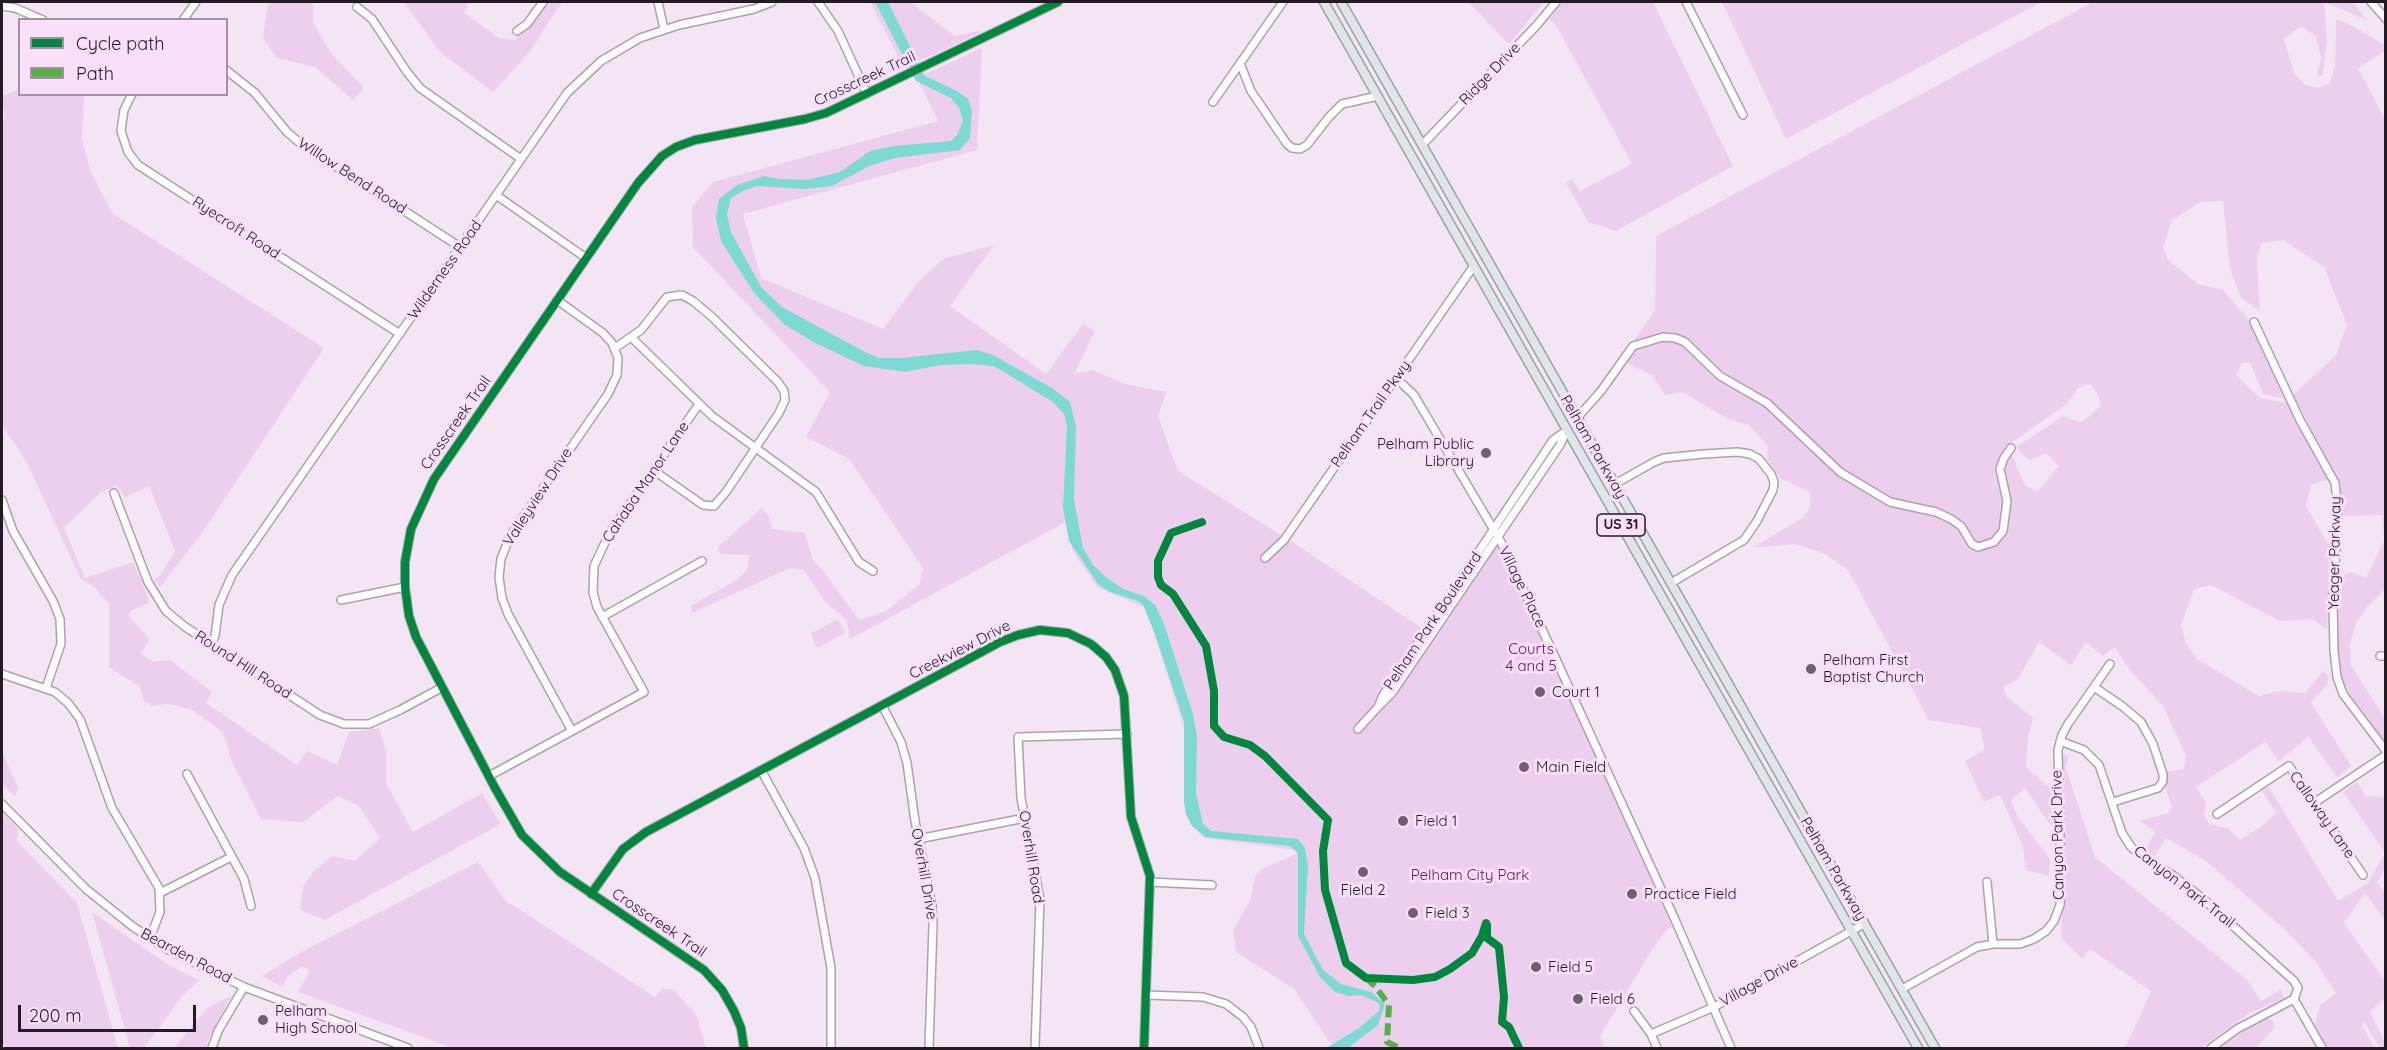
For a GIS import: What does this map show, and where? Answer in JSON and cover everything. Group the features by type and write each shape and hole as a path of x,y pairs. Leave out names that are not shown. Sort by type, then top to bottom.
{"main road":[{"name":"Pelham Parkway","path":"1324,2 1918,1048"},
{"name":"Pelham Parkway","path":"1341,2 1935,1048"},
{"path":"1348,44 1361,38"},
{"path":"1386,111 1399,104"},
{"path":"1417,166 1422,145"},
{"path":"1473,267 1485,256"},
{"path":"1567,430 1577,418"},
{"path":"1599,486 1615,484"},
{"path":"1658,590 1671,583"},
{"path":"1722,702 1735,695"},
{"path":"1763,774 1773,763"},
{"path":"1803,845 1815,837"},
{"path":"1889,997 1902,989"}],"street":[{"path":"184,18 196,2"},
{"path":"517,31 527,24 543,2"},
{"path":"658,2 664,28"},
{"name":"Wilderness Road","path":"211,644 222,597 232,575 567,93 589,70 625,45 664,28 754,9 772,2"},
{"path":"818,2 837,31 867,94"},
{"name":"Crosscreek Trail","path":"744,1048 741,1028 734,1011 715,981 690,958 560,872 529,843 505,807 416,637 409,615 405,587 408,540 427,490 647,171 668,151 694,140 814,117 1058,2"},
{"path":"1213,102 1283,2"},
{"name":"Ridge Drive","path":"1422,145 1537,26 1556,2"},
{"path":"1686,2 1743,115"},
{"path":"2372,2 2385,20"},
{"path":"2,6 15,8 38,18"},
{"path":"357,7 372,18 407,72 425,92 521,159"},
{"path":"1240,63 1251,91 1292,148 1300,149 1307,146 1342,104 1378,96"},
{"name":"Willow Bend Road","path":"228,72 255,93 287,132 300,143 460,247"},
{"name":"Ryecroft Road","path":"131,96 124,110 121,131 128,152 138,165 400,334"},
{"path":"496,195 586,258"},
{"name":"Pelham Trail Pkwy","path":"1265,558 1284,540 1473,267"},
{"path":"558,300 603,333 615,348 642,330 667,297 682,295 693,301 782,387 785,396 782,409 722,496 711,507 703,505 654,470"},
{"name":"Yeager Parkway","path":"2254,322 2300,420 2335,483 2338,510 2333,601 2337,677 2343,694 2385,753"},
{"path":"1577,418 1601,391 1633,346 1663,337 1675,338 1685,342 1720,376 1767,403 1840,472 1890,502 1935,512 1951,519 1961,526 1972,544 1978,547 1994,542 2003,531 2007,501 2000,469 2011,448"},
{"path":"632,338 699,404 755,449 816,492 859,562 873,571"},
{"name":"Valleyview Drive","path":"572,731 508,614 502,598 499,567 505,544 514,529 614,383 619,366 615,348"},
{"name":"Village Place","path":"1396,378 1414,395 1496,534 1556,657 1731,1048"},
{"name":"Cahaba Manor Lane","path":"572,731 644,692 602,617 593,592 593,573 597,556 609,534 699,404"},
{"name":"Pelham Park Boulevard","path":"1358,729 1386,700 1496,534 1560,445 1567,430"},
{"path":"1615,484 1654,462 1704,454 1750,454 1759,459 1771,474 1774,482 1773,490 1744,540 1671,583"},
{"name":"Round Hill Road","path":"114,493 143,572 158,601 176,619 211,644 320,715 344,724 359,725 379,721 441,688"},
{"path":"2,500 14,531 53,601 60,619 61,644 46,688"},
{"path":"602,617 702,561"},
{"path":"341,600 405,587"},
{"name":"Creekview Drive","path":"591,894 617,856 636,838 1000,642 1031,631 1051,630 1068,633 1097,648 1111,663 1124,696 1131,817 1148,864 1150,882 1144,1048"},
{"name":"Canyon Park Drive","path":"1902,989 1970,950 1993,944 2020,944 2034,939 2050,926 2058,913 2061,890 2057,770 2060,741 2068,723 2110,664"},
{"path":"2,674 46,688 68,703 80,718 112,808 156,879 160,893 160,912 150,938"},
{"path":"2094,687 2141,722 2153,744 2163,774 2163,781 2158,788 2113,802"},
{"name":"Overhill Drive","path":"882,705 904,752 933,924 929,1048"},
{"path":"489,776 572,731"},
{"name":"Overhill Road","path":"1035,1048 1040,898 1020,788 1018,737 1127,734"},
{"name":"Canyon Park Trail","path":"2060,741 2084,750 2095,760 2103,772 2122,833 2131,846 2202,898 2294,981 2298,988 2294,999 2322,1048"},
{"path":"2314,803 2385,753"},
{"name":"Calloway Lane","path":"2217,814 2289,766 2363,875"},
{"path":"761,770 804,848 815,878 831,968 831,1048"},
{"path":"188,774 244,879 252,906"},
{"name":"Bearden Road","path":"2,804 86,889 150,938 202,968 244,987 408,1048"},
{"path":"918,839 1025,818"},
{"path":"160,893 231,856"},
{"path":"1150,882 1212,885"},
{"path":"1987,882 1993,944"},
{"name":"Village Drive","path":"1651,1034 1714,1007 1864,924"},
{"path":"212,1048 218,1031 244,987"},
{"path":"1146,995 1195,996 1226,1004 1243,1017 1251,1027 1258,1048"},
{"path":"2211,1048 2237,1029 2294,999"},
{"path":"1634,1011 1651,1034 1657,1048"}],"green space":[{"path":"268,2 313,2 313,22 330,52 364,88 353,100 315,67 277,58 263,38"},
{"path":"404,2 469,2 464,13 499,38 515,40 548,2 562,2 529,53 493,92 439,51"},
{"path":"870,2 910,2 955,36 978,31 980,33 904,68"},
{"path":"1468,2 1544,2 1509,44"},
{"path":"1561,2 1653,2 1733,166 1616,231 1588,222 1566,183 1572,179 1580,191 1632,164 1557,27 1550,19"},
{"path":"1722,2 2041,2 1786,139"},
{"path":"2093,2 2324,2 2327,42 2323,75 2317,74 2321,59 2316,36 2301,26 2284,39 2294,73 2305,85 2318,88 2329,84 2335,67 2336,19 2385,45 2385,51 2358,68 2385,119 2385,589 2368,606 2356,623 2350,644 2351,665 2385,719 2385,745 2341,681 2337,649 2337,602 2343,575 2351,572 2366,578 2384,541 2382,515 2344,516 2339,481 2293,395 2336,355 2347,325 2324,267 2283,240 2261,243 2257,260 2260,311 2241,298 2230,269 2223,201 2201,202 2172,220 2163,248 2168,260 2198,284 2223,290 2253,325 2287,399 2263,394 2250,362 2242,363 2236,375 2260,398 2287,403 2329,479 2311,485 2306,506 2331,549 2327,630 2313,619 2280,621 2211,585 2194,589 2181,626 2186,643 2197,659 2259,696 2278,691 2305,693 2323,671 2329,677 2327,685 2311,703 2351,766 2337,777 2308,737 2279,761 2265,742 2196,787 2206,803 2204,816 2209,824 2229,829 2240,840 2262,826 2276,813 2262,791 2269,787 2338,901 2367,884 2385,853 2385,868 2377,883 2385,892 2385,920 2365,893 2344,923 2385,981 2385,998 2370,1012 2385,1042 2385,1048 2380,1048 2364,1022 2362,1025 2374,1048 2326,1048 2314,1028 2320,1005 2336,993 2315,961 2281,926 2206,861 2166,838 2152,860 2143,852 2156,832 2140,821 2168,813 2172,806 2165,788 2167,772 2184,769 2186,755 2163,706 2129,669 2115,647 2103,656 2086,642 2071,665 2039,642 2018,679 2003,687 2006,696 2033,718 2028,737 2026,767 2052,790 2051,826 2025,788 2011,800 2017,816 2050,859 2049,876 2026,870 2023,847 2000,795 1984,802 1965,761 1985,750 1980,728 1929,720 1848,570 1823,553 1794,544 1752,548 1804,517 1810,507 1810,492 1780,478 1767,459 1768,446 1749,425 1728,419 1682,392 1665,395 1652,375 1627,363 1638,346 1668,338 1678,340 1714,375 1777,414 1824,463 1877,500 1889,505 1937,514 1961,530 1968,544 1977,549 1991,547 1999,541 2004,534 2010,505 2002,477 2004,461 2011,453 2025,485 2037,492 2059,466 2046,453 2031,460 2016,447 2063,416 2080,422 2090,416 2101,405 2091,385 2077,389 2068,403 2007,446 1997,469 2005,505 2001,533 1993,541 1979,545 1972,541 1959,521 1952,515 1938,509 1881,496 1847,474 1829,460 1780,411 1766,400 1717,372 1692,345 1680,336 1659,335 1633,342 1655,311 1656,236"},
{"path":"2324,2 2352,2 2367,20"},
{"name":"Pelham City Park","path":"982,48 977,150 743,214 761,278 883,329 918,282 943,259 994,245 950,306 1046,374 1083,324 1095,331 1074,374 1092,370 1125,384 1166,392 1158,416 1178,471 1283,536 1435,637 1502,534 1682,921 1667,930 1653,948 1600,1036 1605,1048 1338,1048 1341,1039 1331,1044 1294,989 1236,952 1233,930 1250,901 1255,876 1262,869 1296,854 1297,850 1204,838 1185,814 1186,734 1146,608 1097,587 1072,550 1075,517 850,639 847,620 826,603 804,570 790,568 692,613 691,606 738,579 748,569 749,555 720,554 718,547 762,508 769,516 772,529 805,533 813,560 859,620 886,611 920,584 923,568 849,459 806,437 830,392 693,247 692,207 713,182 938,121 917,78"},
{"path":"18,89 18,96 84,96 82,140 91,172 112,213 324,348 202,533 160,587 154,580 161,574 175,551 149,486 125,497 117,485 100,493 64,528 85,578 133,562 150,602 128,615 150,640 141,653 152,662 170,660 212,692 206,703 297,765 307,751 337,765 349,732 379,728 386,751 386,783 413,832 482,793 501,824 325,920 300,910 303,887 313,872 332,856 355,861 380,838 359,806 338,796 303,822 261,819 231,760 223,732 192,710 169,704 153,706 144,701 140,687 109,667 109,604 94,587 81,579 26,461 2,425 2,121 5,119 2,96"},
{"path":"838,619 845,633 817,648 810,634"},
{"path":"2,752 18,788 15,797 2,783"},
{"path":"2064,754 2068,756 2066,768 2095,857 2247,980 2261,1001 2281,990 2284,998 2248,1014 2201,1048 2125,1048 2151,991 2090,949 2082,959 2061,937 2063,897 2060,770"},
{"path":"2357,782 2366,796 2385,797 2385,852 2343,792"},
{"path":"2,811 18,829 17,841 77,903 118,1048 6,1048 2,1041"},
{"path":"478,862 506,901 655,997 662,989 673,989 697,1016 706,1048 453,1048 298,992 309,973 307,968 301,967 288,976 282,987 262,976 305,950"},
{"path":"92,912 170,966 199,980 182,996 144,1048 130,1048"},
{"path":"231,996 206,1048 174,1048 207,1008"},
{"path":"2267,1018 2274,1022 2274,1029 2255,1048 2216,1048"}],"shaded area":[{"path":"875,2 888,2 925,76 957,91 968,99 972,110 970,138 960,150 895,158 869,166 832,186 806,189 757,186 743,191 731,198 727,214 731,232 761,287 782,307 865,352 879,358 901,358 977,350 993,355 1052,388 1070,402 1076,427 1074,500 1083,548 1093,565 1107,578 1123,589 1144,596 1155,605 1163,621 1193,714 1197,737 1196,793 1203,824 1211,831 1298,839 1305,848 1308,866 1304,934 1323,970 1341,984 1371,992 1385,1004 1378,1025 1348,1048 1326,1048 1359,1028 1379,1011 1380,1006 1377,1002 1361,995 1349,996 1335,992 1320,977 1298,936 1298,853 1290,846 1205,837 1192,826 1186,814 1184,722 1143,605 1138,601 1110,592 1098,584 1069,541 1063,508 1067,426 1064,414 1053,402 994,366 941,365 905,372 864,366 815,343 785,325 754,293 721,241 716,218 719,199 737,185 764,176 807,180 840,172 870,151 893,146 951,141 957,135 963,121 959,108 951,98 916,81"}],"marked path":[{"path":"1366,978 1389,1005 1387,1042 1399,1048"}],"cycle path":[{"path":"744,1048 741,1028 734,1011 722,990 704,970 560,872 522,835 416,637 409,616 405,587 405,562 411,529 434,479 638,183 662,156 676,147 695,140 826,113 1058,2"},
{"path":"1202,522 1171,533 1158,561 1158,577 1161,585 1173,594 1206,646 1214,691 1214,726 1224,737 1250,745 1265,756 1328,820 1323,851 1325,890 1346,963 1366,978 1413,980 1435,977 1472,953 1482,936 1486,923"},
{"path":"591,894 623,849 646,832 1000,642 1040,630 1068,633 1091,644 1106,657 1115,670 1124,696 1131,817 1150,876 1144,1048"},
{"path":"1487,925 1487,938 1499,947 1504,997 1502,1022 1509,1027 1519,1048"}],"place":[{"name":"Pelham Public Library","path":"1486,453"},
{"name":"Pelham First Baptist Church","path":"1811,669"},
{"name":"Court 1","path":"1540,692"},
{"name":"Main Field","path":"1524,767"},
{"name":"Field 1","path":"1403,821"},
{"name":"Field 2","path":"1363,872"},
{"name":"Practice Field","path":"1632,894"},
{"name":"Field 3","path":"1413,913"},
{"name":"Field 5","path":"1536,967"},
{"name":"Field 6","path":"1578,999"},
{"name":"Pelham High School","path":"263,1020"}],"park label":[{"name":"Courts 4 and 5","path":"1531,658"}]}
